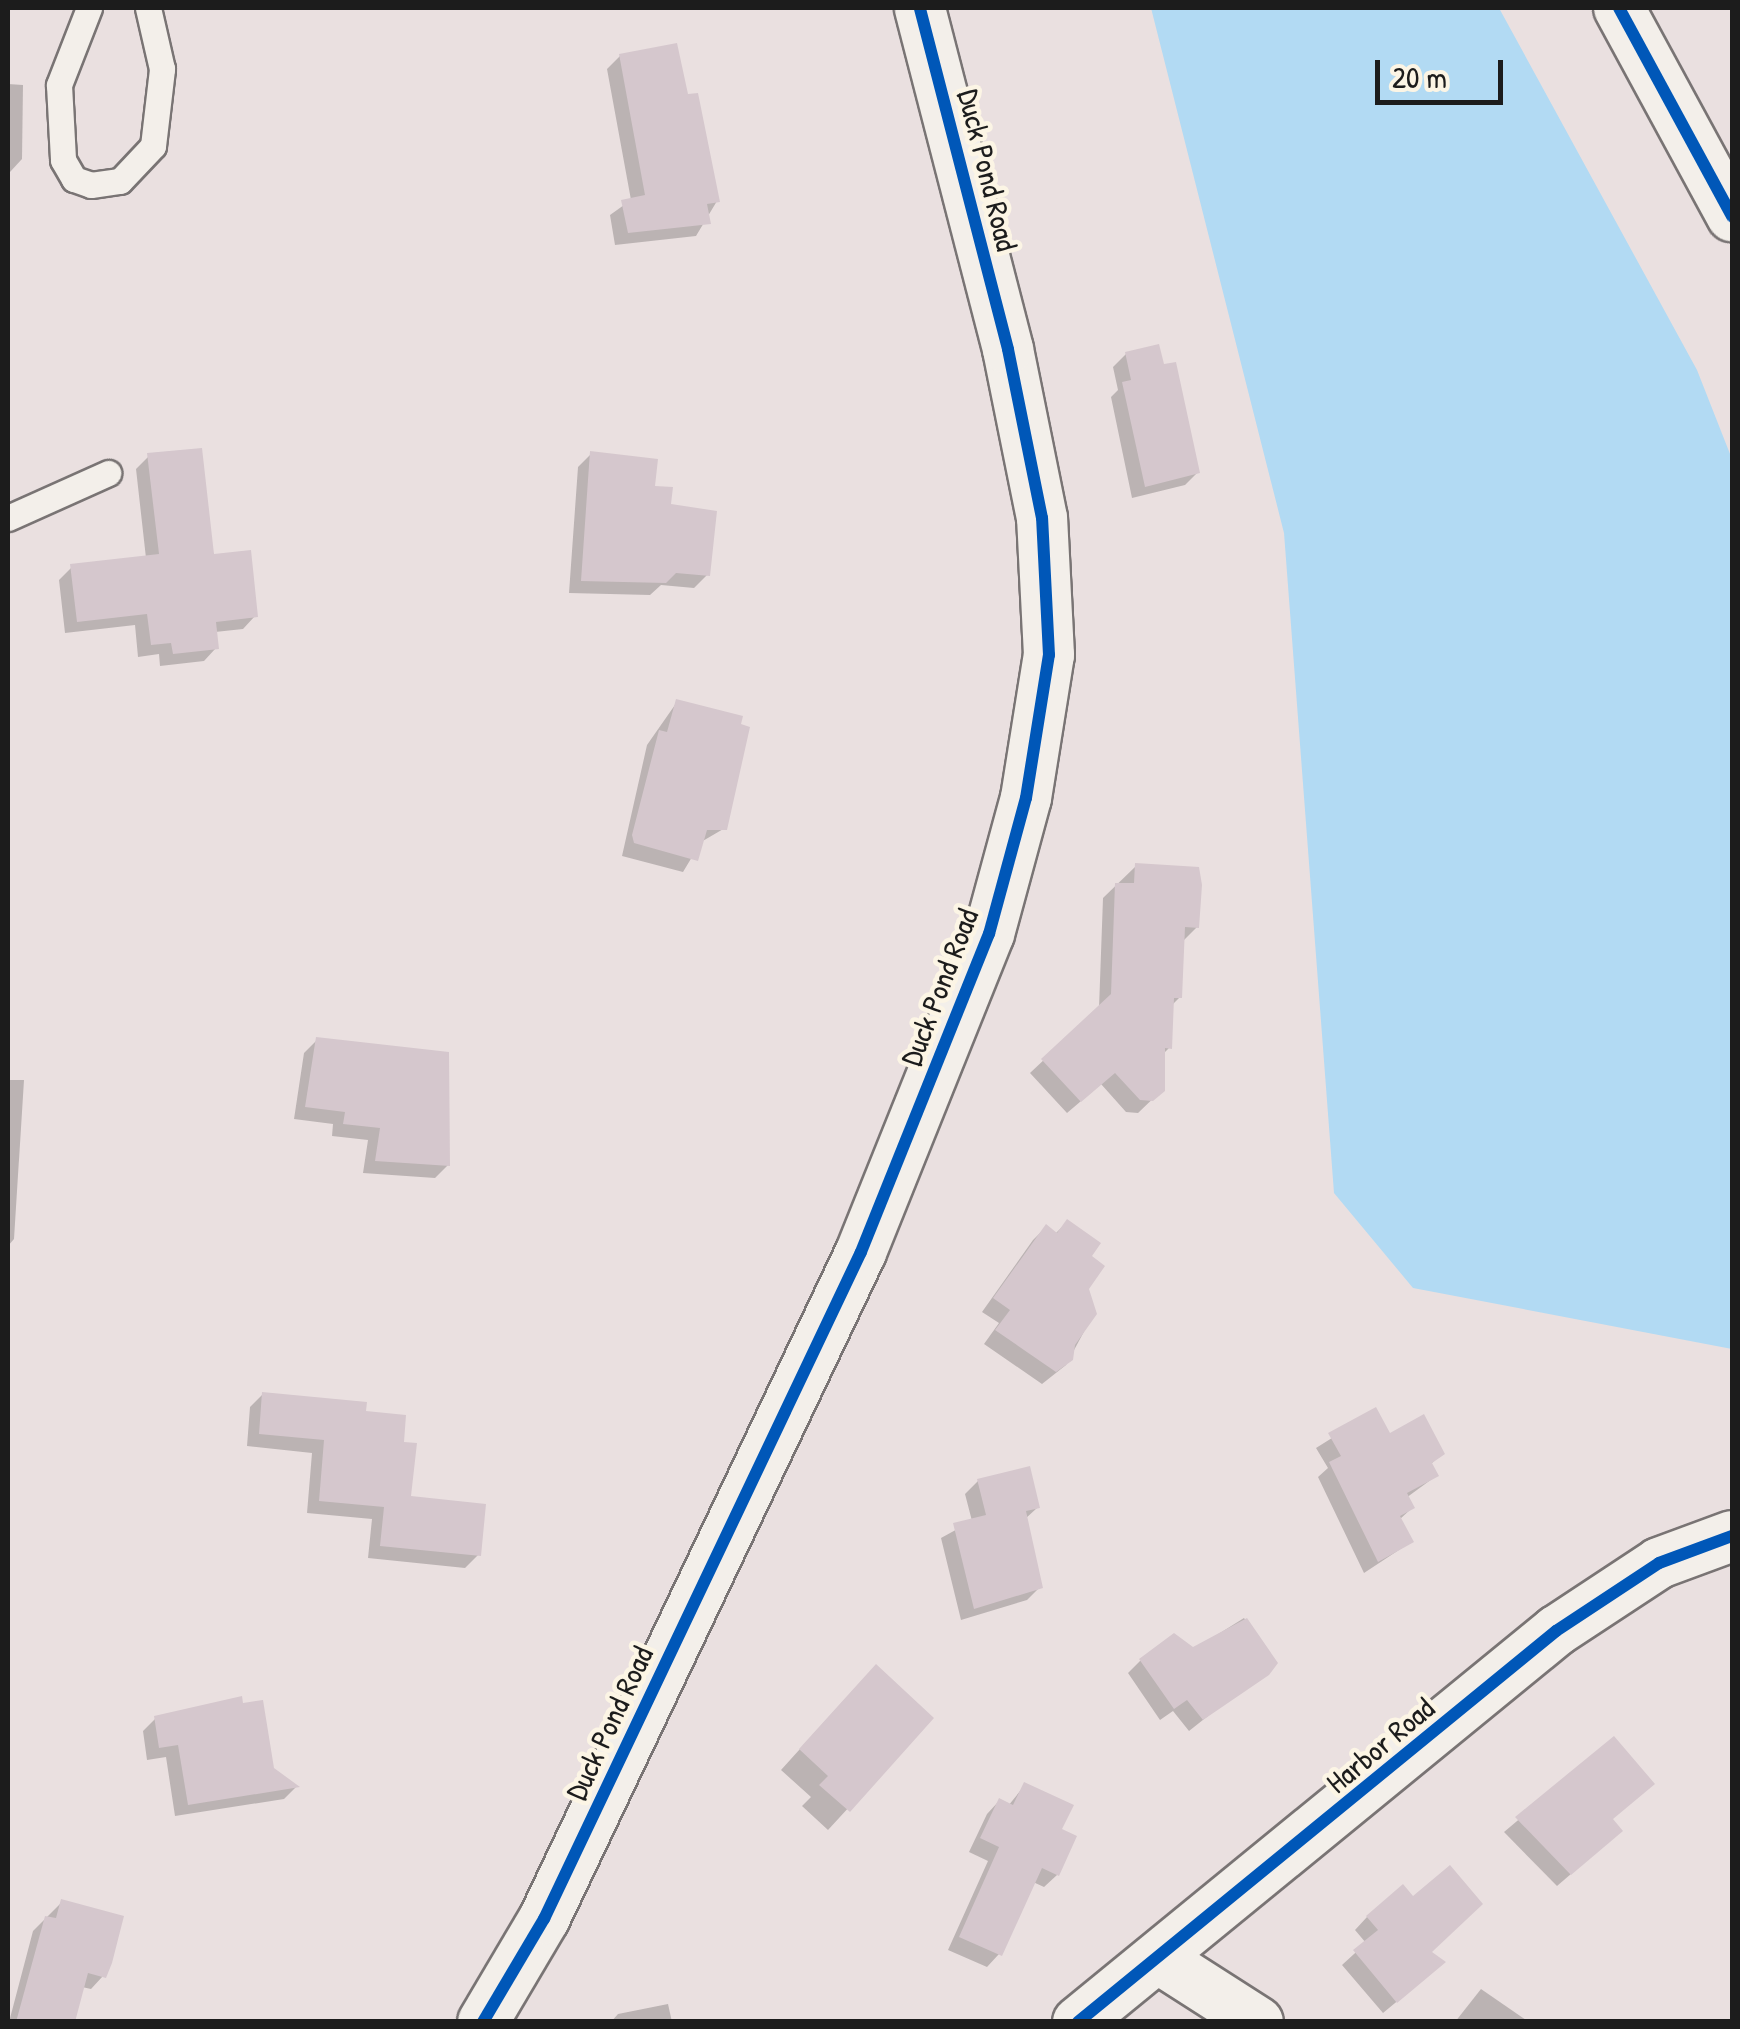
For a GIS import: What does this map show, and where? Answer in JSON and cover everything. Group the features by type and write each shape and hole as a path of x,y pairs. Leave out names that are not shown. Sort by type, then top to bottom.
{"street":[{"name":"Duck Pond Road","path":"483,2022 544,1919 862,1252 989,934 1026,798 1049,655 1042,518 1008,349 920,8"},
{"path":"1619,8 1727,196"},
{"name":"Harbor Road","path":"1078,2022 1161,1960 1556,1631 1659,1564 1732,1536"},
{"path":"1161,1960 1258,2022"}],"lane":[{"path":"89,8 59,85 64,160 74,179 91,185 120,181 153,146 162,69 148,8"},
{"path":"8,518 108,473"}],"water":[{"path":"1151,8 1499,8 1697,370 1732,459 1732,1349 1413,1288 1334,1193 1284,533"}],"building":[{"path":"677,43 688,94 698,93 720,202 707,204 711,224 628,233 621,200 645,195 619,54"},
{"path":"1159,344 1164,364 1176,362 1200,473 1145,487 1122,382 1131,380 1125,352"},
{"path":"202,448 214,554 251,550 258,617 216,622 219,649 173,654 171,643 151,645 147,614 77,622 70,564 159,554 147,453"},
{"path":"590,451 658,459 655,486 673,487 671,504 717,511 710,576 676,573 666,583 581,581"},
{"path":"676,699 743,716 741,724 750,727 727,830 707,830 698,861 634,843 632,835 659,730 667,732"},
{"path":"1135,863 1199,867 1202,885 1199,928 1185,927 1182,998 1174,998 1172,1049 1165,1048 1165,1091 1153,1101 1140,1100 1115,1073 1081,1102 1041,1059 1111,994 1115,883 1134,883"},
{"path":"316,1037 449,1052 450,1166 375,1161 380,1128 343,1124 345,1112 305,1107"},
{"path":"1067,1219 1101,1243 1092,1256 1105,1266 1089,1289 1097,1314 1075,1345 1073,1360 1056,1372 995,1330 1010,1310 993,1298 1046,1224 1057,1233"},
{"path":"262,1392 367,1402 366,1411 406,1415 404,1442 417,1443 411,1496 486,1504 481,1556 380,1546 384,1507 319,1501 324,1440 259,1434"},
{"path":"1376,1407 1390,1433 1424,1414 1445,1454 1432,1463 1439,1476 1407,1493 1415,1508 1400,1516 1414,1542 1378,1562 1329,1462 1341,1456 1328,1433"},
{"path":"1030,1466 1040,1508 1026,1511 1043,1588 974,1609 953,1523 986,1515 977,1479"},
{"path":"1247,1618 1278,1663 1269,1675 1203,1720 1187,1700 1174,1709 1139,1659 1174,1633 1193,1647"},
{"path":"876,1664 934,1718 850,1812 819,1785 828,1776 799,1749"},
{"path":"242,1696 243,1703 263,1700 274,1768 300,1787 188,1805 178,1745 159,1748 154,1716"},
{"path":"1614,1736 1655,1784 1613,1819 1623,1831 1571,1875 1515,1817"},
{"path":"1024,1782 1074,1805 1062,1829 1077,1836 1059,1876 1042,1868 1002,1956 959,1937 999,1847 980,1838 999,1798 1013,1805"},
{"path":"1450,1865 1483,1904 1432,1952 1446,1962 1397,2003 1353,1950 1378,1930 1366,1916 1403,1884 1413,1896"},
{"path":"61,1899 124,1916 112,1963 106,1978 88,1973 75,2022 16,2022 45,1916 56,1918"}],"cycle path":[{"path":"483,2022 544,1919 861,1252 989,934 1026,798 1049,655 1042,518 1008,349 920,8"},
{"path":"1619,8 1732,216"},
{"path":"1078,2022 1556,1631 1659,1563 1732,1536"}]}
